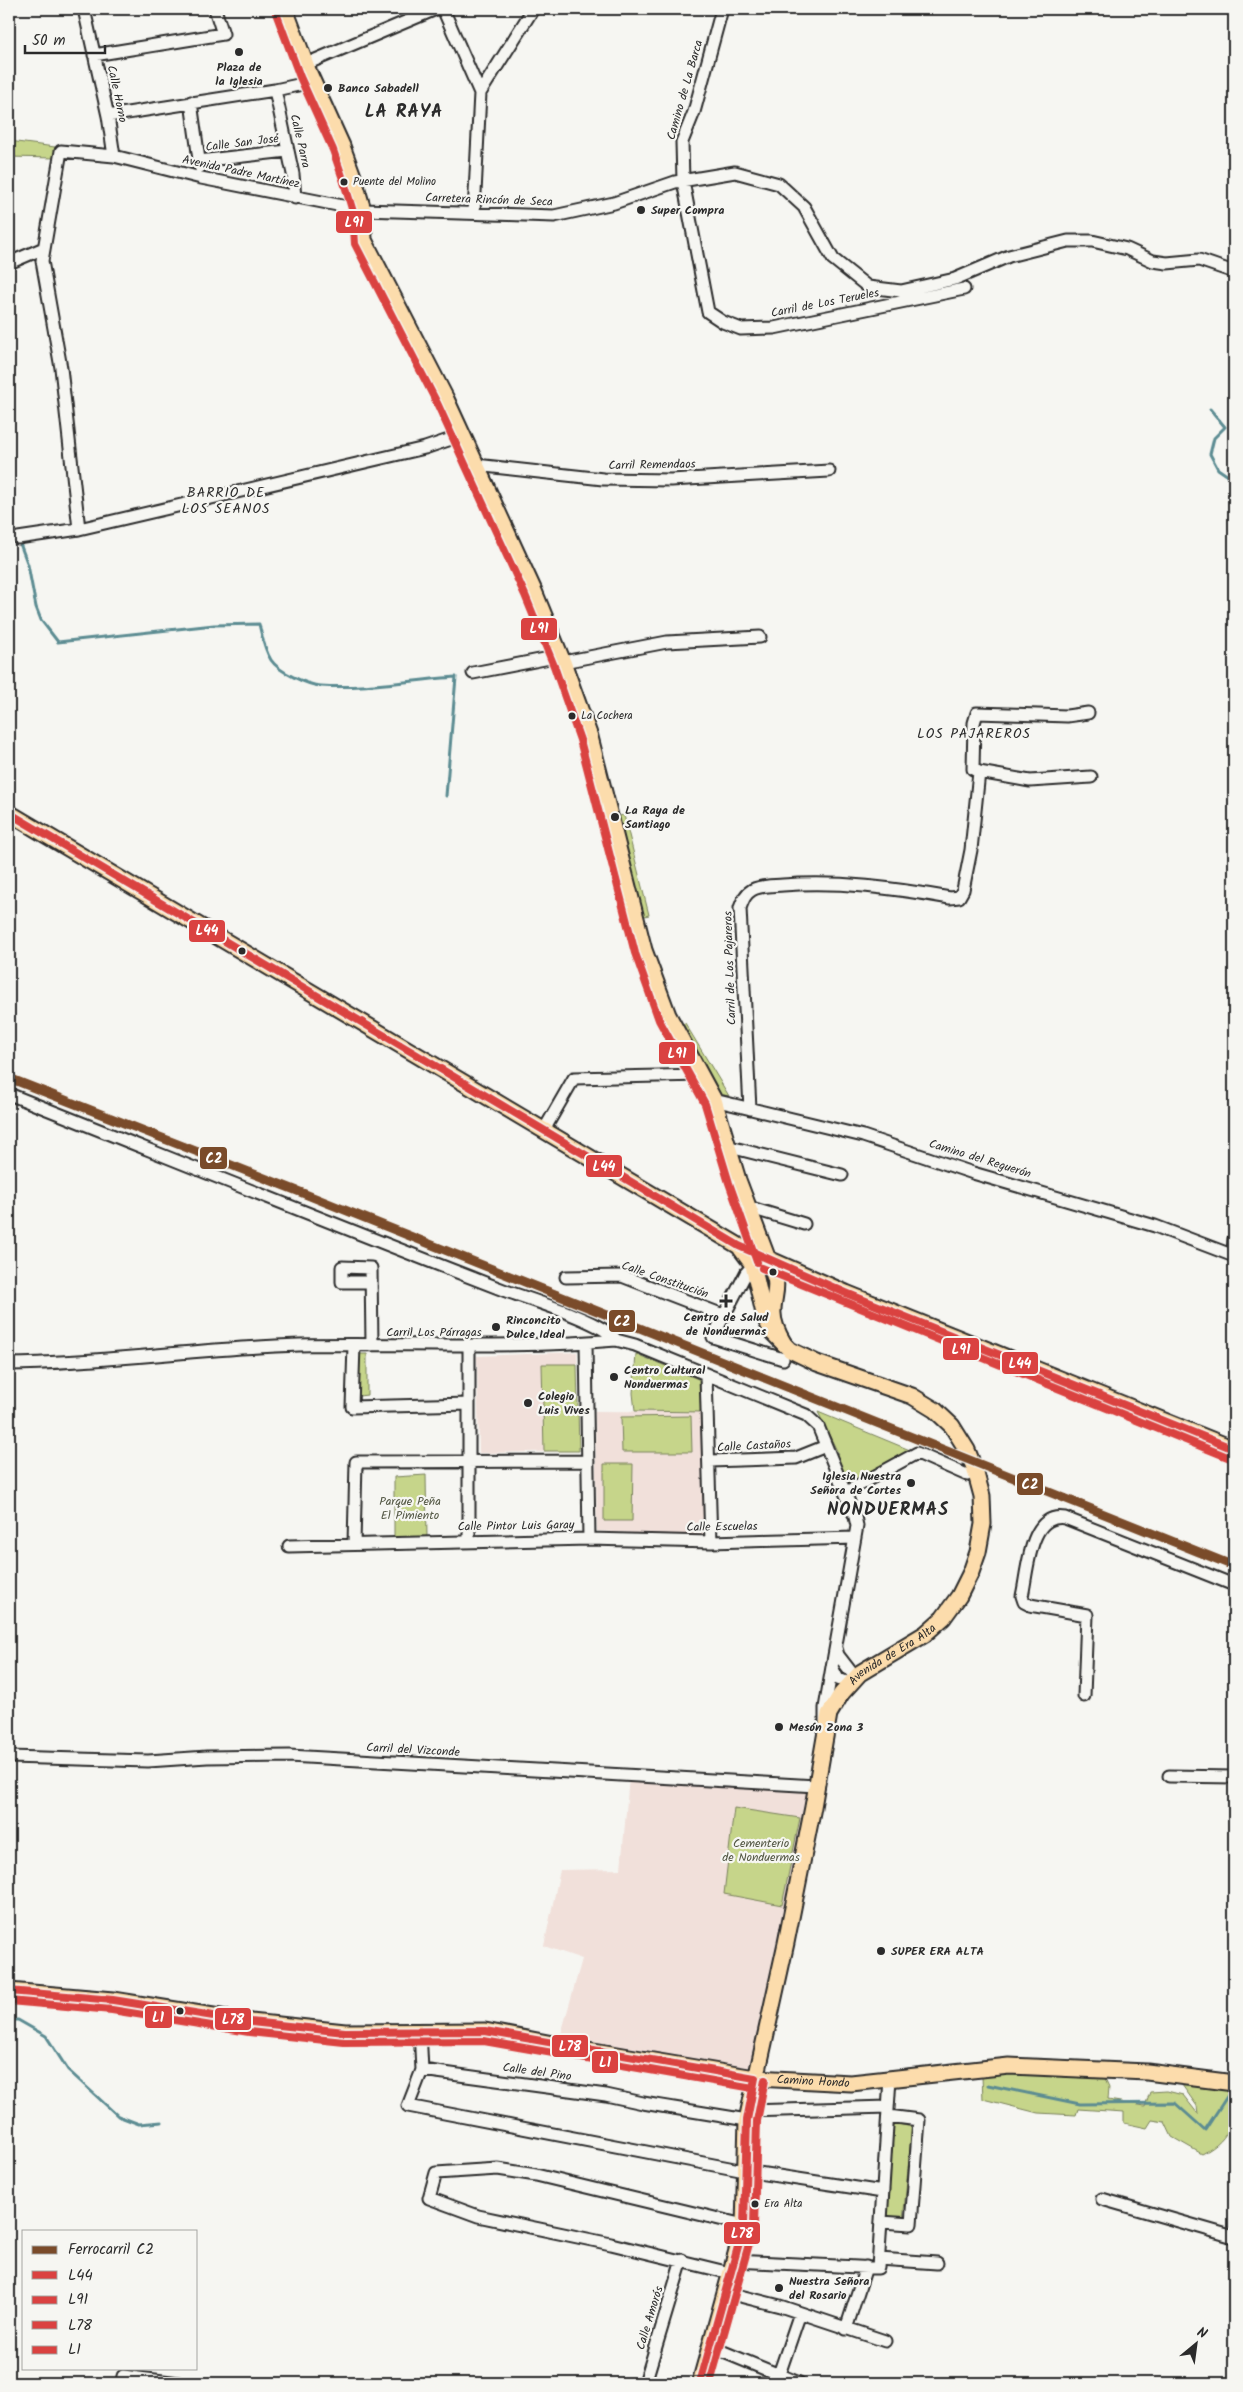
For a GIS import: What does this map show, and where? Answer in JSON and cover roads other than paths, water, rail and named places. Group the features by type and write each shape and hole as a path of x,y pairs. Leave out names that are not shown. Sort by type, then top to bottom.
{"main road":[{"path":"285,9 312,82 342,146 363,210 364,240 446,399 534,591 562,659 590,737 644,950 668,1015 714,1100 730,1148 738,1180 748,1207 760,1262 757,1283"},
{"path":"9,813 738,1246 760,1262 775,1278 777,1288 772,1314 783,1351"},
{"path":"760,1262 807,1277 1234,1449"},
{"path":"777,1288 788,1278 807,1277"},
{"name":"Avenida de Era Alta","path":"700,2383 744,2224 748,2115 786,1944 826,1725 833,1706 852,1680 874,1663 926,1634 953,1606 971,1572 978,1552 983,1524 982,1496 971,1459 961,1438 948,1421 935,1410 904,1392 783,1351 765,1318 757,1283"},
{"name":"Camino Hondo","path":"9,1991 113,2000 251,2022 345,2032 485,2031 755,2078 851,2083 1009,2066 1147,2072 1234,2083"}],"street":[{"name":"Calle Horno","path":"84,9 108,116 114,156"},
{"path":"94,55 223,34 215,9"},
{"path":"306,64 436,9"},
{"path":"443,9 480,93 474,213"},
{"path":"480,93 533,9"},
{"name":"Camino de La Barca","path":"683,181 682,142 696,104 722,9"},
{"path":"108,116 238,94 274,90 312,82"},
{"name":"Calle Parra","path":"274,90 293,174 295,198"},
{"path":"191,102 201,178"},
{"name":"Avenida Padre Martínez","path":"44,248 61,151 114,156 201,178 363,210"},
{"name":"Calle San José","path":"199,161 287,151"},
{"name":"Carretera Rincón de Seca","path":"363,210 554,216 614,203 683,181 735,172 778,184 804,207 834,259 868,287 901,291 955,280 1009,256 1068,241 1092,241 1167,263 1199,260 1234,272"},
{"name":"Carril de Los Terueles","path":"683,181 708,312 723,322 742,329 774,328 964,289"},
{"path":"9,263 44,248"},
{"path":"44,248 42,261 61,368 79,529"},
{"path":"18,538 79,529 425,448 463,435"},
{"name":"Carril Remendaos","path":"476,464 603,479 672,480 828,471"},
{"path":"473,673 667,642 760,637"},
{"name":"Carril de Los Pajareros","path":"750,1109 740,908 744,897 753,889 802,884 882,887 950,898 959,897 963,890 971,850 978,772 973,769 974,723 977,713 1067,716 1088,713"},
{"path":"978,772 1030,781 1091,778"},
{"path":"544,1130 574,1078 700,1075"},
{"path":"9,1094 604,1329 616,1340"},
{"name":"Camino del Reguerón","path":"714,1100 863,1136 973,1173 1155,1226 1233,1256"},
{"path":"730,1148 842,1176"},
{"path":"748,1207 804,1224"},
{"path":"1233,1256 1234,1239"},
{"path":"760,1262 746,1273 713,1338 783,1351"},
{"name":"Calle Constitución","path":"566,1277 622,1276 724,1315"},
{"path":"371,1282 372,1345"},
{"path":"757,1283 766,1291 777,1288"},
{"name":"Carril Los Párragas","path":"9,1364 53,1364 204,1350 298,1345 469,1346 586,1343 616,1340 635,1345 806,1415 818,1426 856,1517 855,1538 825,1708 826,1725"},
{"path":"586,1343 589,1539"},
{"path":"354,1345 352,1407 469,1404"},
{"path":"468,1541 469,1346"},
{"path":"706,1375 712,1542"},
{"name":"Calle Castaños","path":"710,1461 796,1458 826,1446"},
{"path":"846,1492 917,1454 967,1474"},
{"path":"354,1544 356,1462 588,1461"},
{"path":"1084,1696 1087,1615 1030,1605 1024,1602 1022,1596 1036,1533 1045,1521 1055,1517 1065,1518 1234,1585"},
{"name":"Calle Escuelas","path":"589,1539 712,1542 855,1538"},
{"name":"Calle Pintor Luis Garay","path":"289,1546 589,1539"},
{"path":"836,1648 852,1680"},
{"path":"832,1666 838,1679 852,1680"},
{"name":"Carril del Vizconde","path":"9,1757 148,1761 207,1757 290,1756 816,1786"},
{"path":"1169,1776 1234,1777"},
{"path":"420,2030 422,2070 408,2106 745,2171 883,2192"},
{"name":"Calle del Pino","path":"422,2070 606,2095 643,2103 748,2115 888,2112 919,2120 911,2224 881,2222"},
{"path":"744,2224 536,2175 498,2170 436,2172 429,2198 471,2214 682,2260 732,2267 878,2268 890,2078"},
{"path":"1102,2199 1234,2237"},
{"path":"879,2259 937,2263"},
{"name":"Calle Amorós","path":"645,2383 682,2260"},
{"path":"846,2328 866,2267"},
{"path":"724,2292 780,2306 885,2341"},
{"path":"777,2379 800,2313"},
{"path":"709,2346 777,2379 799,2383"},
{"path":"122,2380 178,2383"}],"waterway":[{"path":"1210,409 1225,427 1214,438 1210,454 1218,469 1234,480"},
{"path":"19,541 28,565 36,607 41,620 58,642 214,625 259,624 267,651 275,665 294,677 315,685 338,687 456,677 446,796"},
{"path":"9,2020 18,2020 46,2036 68,2070 118,2116 139,2124 162,2122"},
{"path":"988,2085 1080,2104 1175,2103 1205,2130 1228,2095 1234,2093"}],"rail line":[{"name":"C2","path":"9,1078 295,1190 1234,1566"}],"place":[{"name":"Plaza de la Iglesia","path":"239,52"},
{"name":"Banco Sabadell","path":"328,88"},
{"name":"Puente del Molino","path":"344,182"},
{"name":"Super Compra","path":"641,210"},
{"name":"La Cochera","path":"572,716"},
{"name":"La Raya de Santiago","path":"615,817"},
{"name":"Centro de Salud de Nonduermas","path":"726,1301"},
{"name":"Rinconcito Dulce Ideal","path":"496,1327"},
{"name":"Centro Cultural Nonduermas","path":"614,1377"},
{"name":"Colegio Luis Vives","path":"528,1403"},
{"name":"Iglesia Nuestra Señora de Cortes","path":"911,1483"},
{"name":"Mesón Zona 3","path":"779,1727"},
{"name":"SUPER ERA ALTA","path":"881,1951"},
{"name":"Era Alta","path":"755,2204"},
{"name":"Nuestra Señora del Rosario","path":"779,2288"}],"district":[{"name":"LA RAYA","path":"404,112"},
{"name":"BARRIO DE LOS SEANOS","path":"226,502"},
{"name":"LOS PAJAREROS","path":"974,734"},
{"name":"NONDUERMAS","path":"888,1510"}],"park label":[{"name":"Parque Peña El Pimiento","path":"410,1508"},
{"name":"Cementerio de Nonduermas","path":"761,1850"}]}
